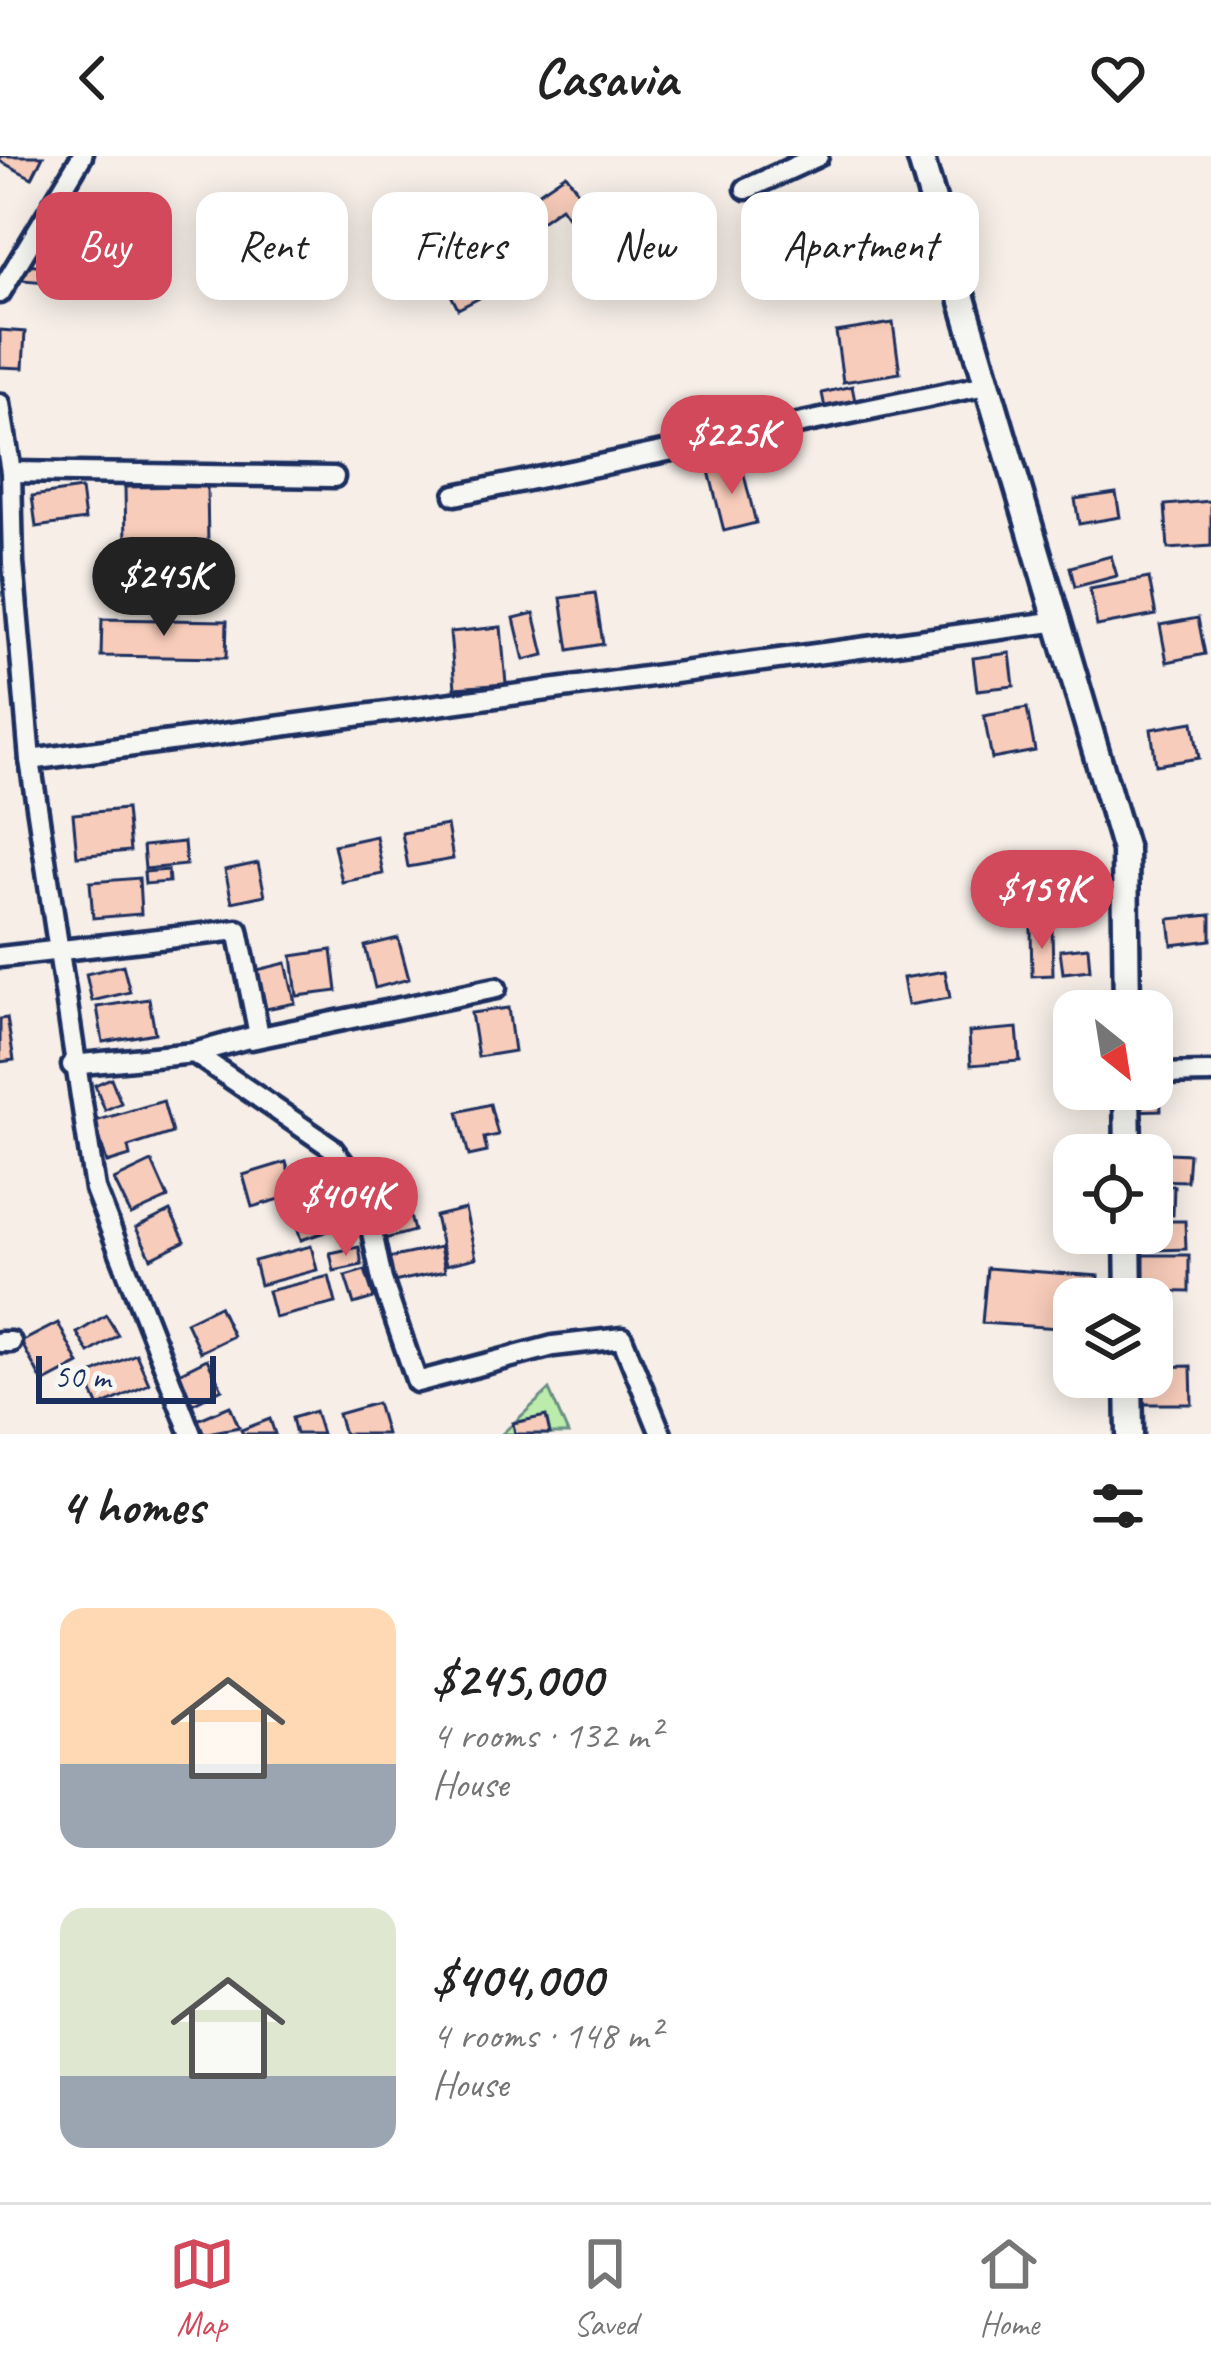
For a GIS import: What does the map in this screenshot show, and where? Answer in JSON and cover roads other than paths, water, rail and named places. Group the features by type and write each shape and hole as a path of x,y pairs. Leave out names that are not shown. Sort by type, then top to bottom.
{"street":[{"path":"0,293 82,156"},
{"path":"746,189 818,156"},
{"path":"920,156 1125,850 1126,990"},
{"path":"454,495 986,385"},
{"path":"0,404 11,472 13,563 30,760 72,1065 95,1189 191,1434"},
{"path":"11,472 334,477"},
{"path":"30,760 1060,621"},
{"path":"0,957 238,930 259,1035 194,1053"},
{"path":"72,1065 194,1053 312,1023 496,988"},
{"path":"194,1053 331,1147 363,1189 382,1280 417,1382 553,1346 622,1338 661,1434"},
{"path":"1173,1074 1211,1073"},
{"path":"1130,1398 1130,1434"}]}
